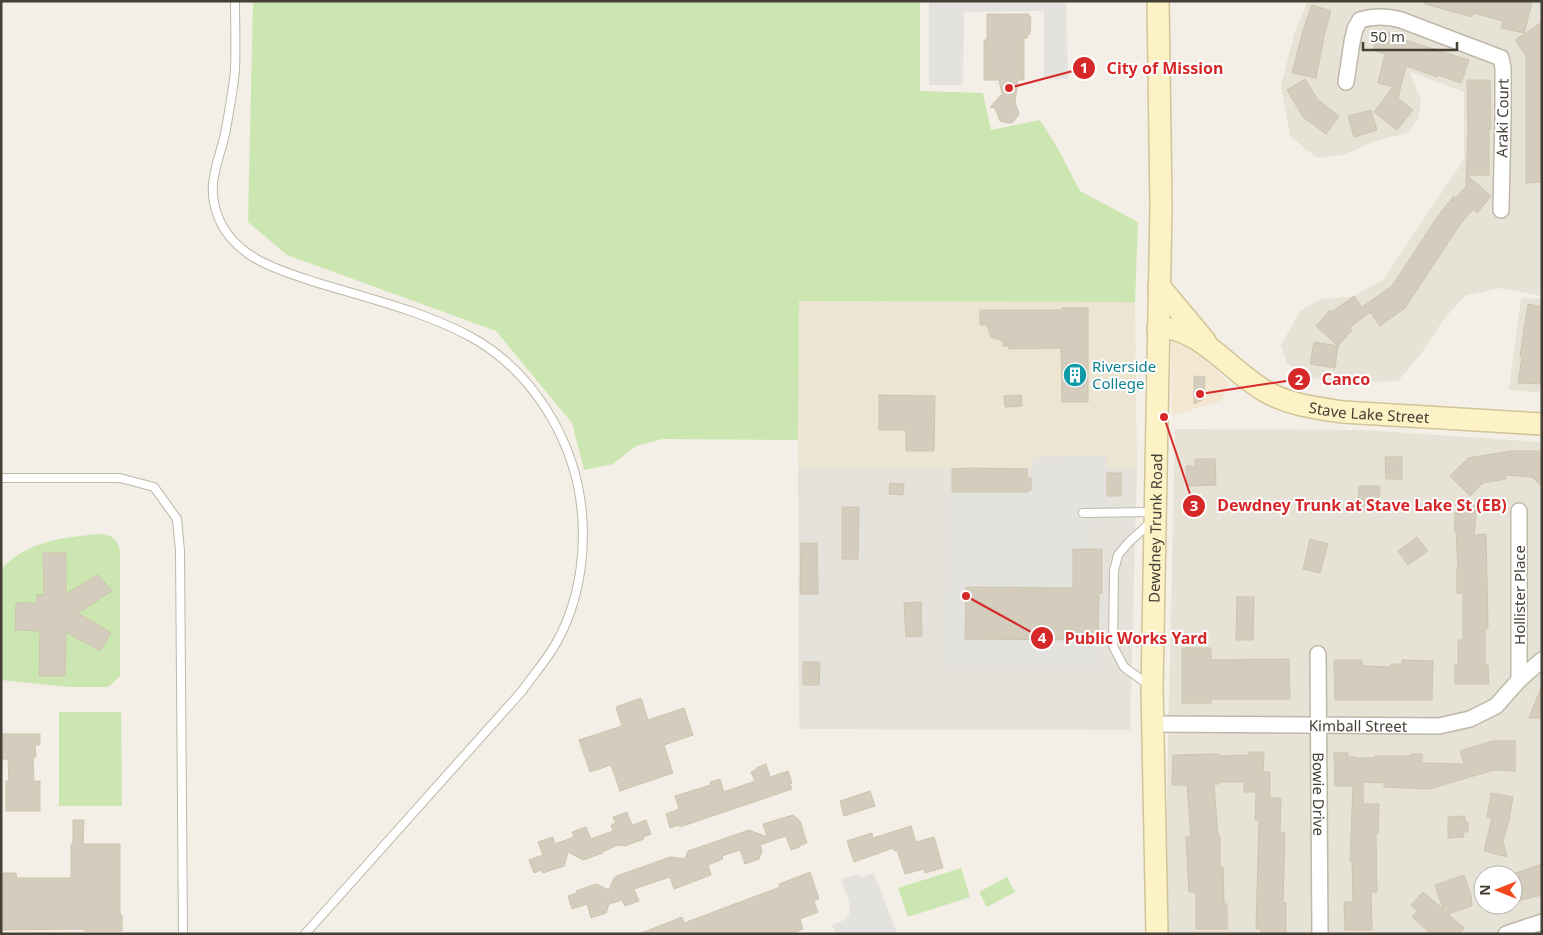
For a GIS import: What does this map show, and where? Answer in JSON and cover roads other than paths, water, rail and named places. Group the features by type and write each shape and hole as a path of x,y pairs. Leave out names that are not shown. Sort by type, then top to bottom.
{"main road":[{"name":"Dewdney Trunk Road","path":"1155,8 1161,206 1152,688 1157,934"},
{"path":"1159,286 1208,345"},
{"name":"Stave Lake Street","path":"1158,328 1176,330 1208,345 1243,377 1267,392 1289,402 1343,412 1542,424"}],"street":[{"name":"Araki Court","path":"1346,82 1355,29 1360,20 1373,16 1385,16 1400,20 1501,58 1503,68 1503,116 1501,210"},
{"name":"Hollister Place","path":"1518,511 1519,680"},
{"name":"Bowie Drive","path":"1318,654 1320,934"},
{"name":"Kimball Street","path":"1152,724 1439,726 1470,720 1496,706 1519,680 1542,660"},
{"path":"1506,934 1542,922"}],"lane":[{"path":"235,1 235,70 226,128 214,168 213,184 214,201 219,218 226,231 236,244 248,254 277,270 420,315 471,337 492,352 528,386 544,406 556,427 575,471 582,521 583,547 575,598 565,624 552,649 522,691 305,934"},
{"path":"1,478 120,478 154,487 177,519 180,551 183,934"},
{"path":"1083,513 1155,516"},
{"path":"1152,688 1124,667 1113,646 1114,571 1118,556 1155,516"}],"place":[{"name":"City of Mission","path":"1009,88"},
{"name":"Riverside College","path":"1075,375"},
{"name":"Canco","path":"1200,394"},
{"name":"Dewdney Trunk at Stave Lake St (EB)","path":"1164,417"},
{"name":"Public Works Yard","path":"966,596"}]}
